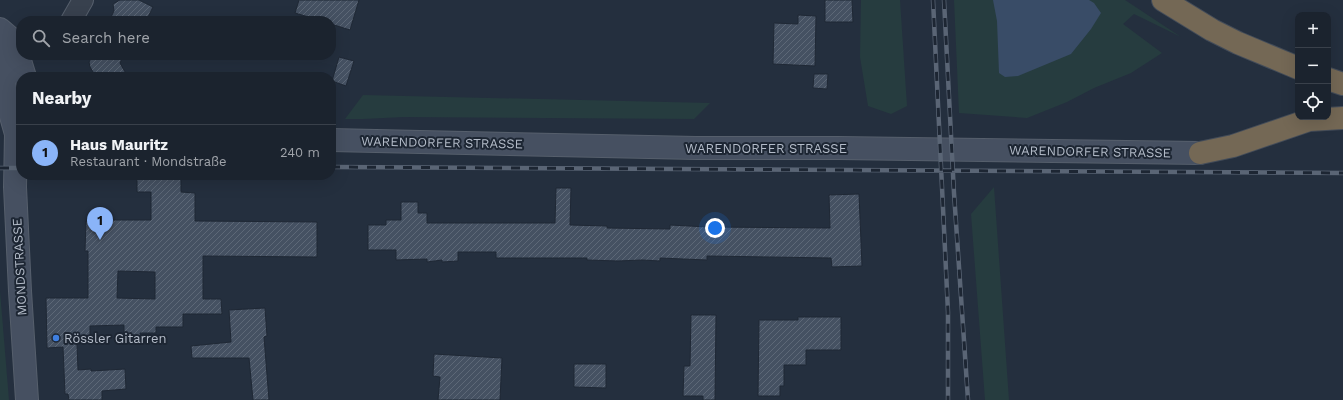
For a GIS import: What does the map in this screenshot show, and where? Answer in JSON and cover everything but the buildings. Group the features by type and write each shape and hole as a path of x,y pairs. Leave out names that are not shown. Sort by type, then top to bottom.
{"highway":[{"path":"1162,0 1212,30 1238,43 1295,67"},
{"path":"1331,80 1343,84"},
{"path":"1200,153 1233,146 1309,120 1343,118"}],"main road":[{"path":"0,29 14,41 16,48"},
{"name":"MONDSTRASSE","path":"0,54 7,102 13,124 8,180 20,291 27,400"},
{"path":"20,60 23,72"},
{"name":"WARENDORFER STRASSE","path":"336,140 688,148 839,148 1200,153"}],"street":[{"path":"74,16 83,0"}],"green space":[{"path":"861,0 900,0 907,106 891,114 868,106 860,57"},
{"path":"954,0 1125,0 1181,37 1134,14 1123,24 1162,53 1131,73 1094,88 1067,102 1027,118 959,113"},
{"path":"363,95 710,103 694,119 404,117 345,119"},
{"path":"994,187 1009,400 985,400 971,214"},
{"path":"0,291 9,400 0,400"}],"water":[{"path":"993,0 1089,0 1094,3 1101,13 1091,29 1071,54 1018,76 1005,77 999,73 997,21"}],"railway":[{"path":"933,0 948,312 948,400"},
{"path":"944,0 954,193 968,400"},
{"path":"336,167 1343,173"},
{"path":"0,168 16,168"}],"place":[{"name":"Haus Mauritz","path":"100,240"},
{"name":"Rössler Gitarren","path":"56,338"}]}
